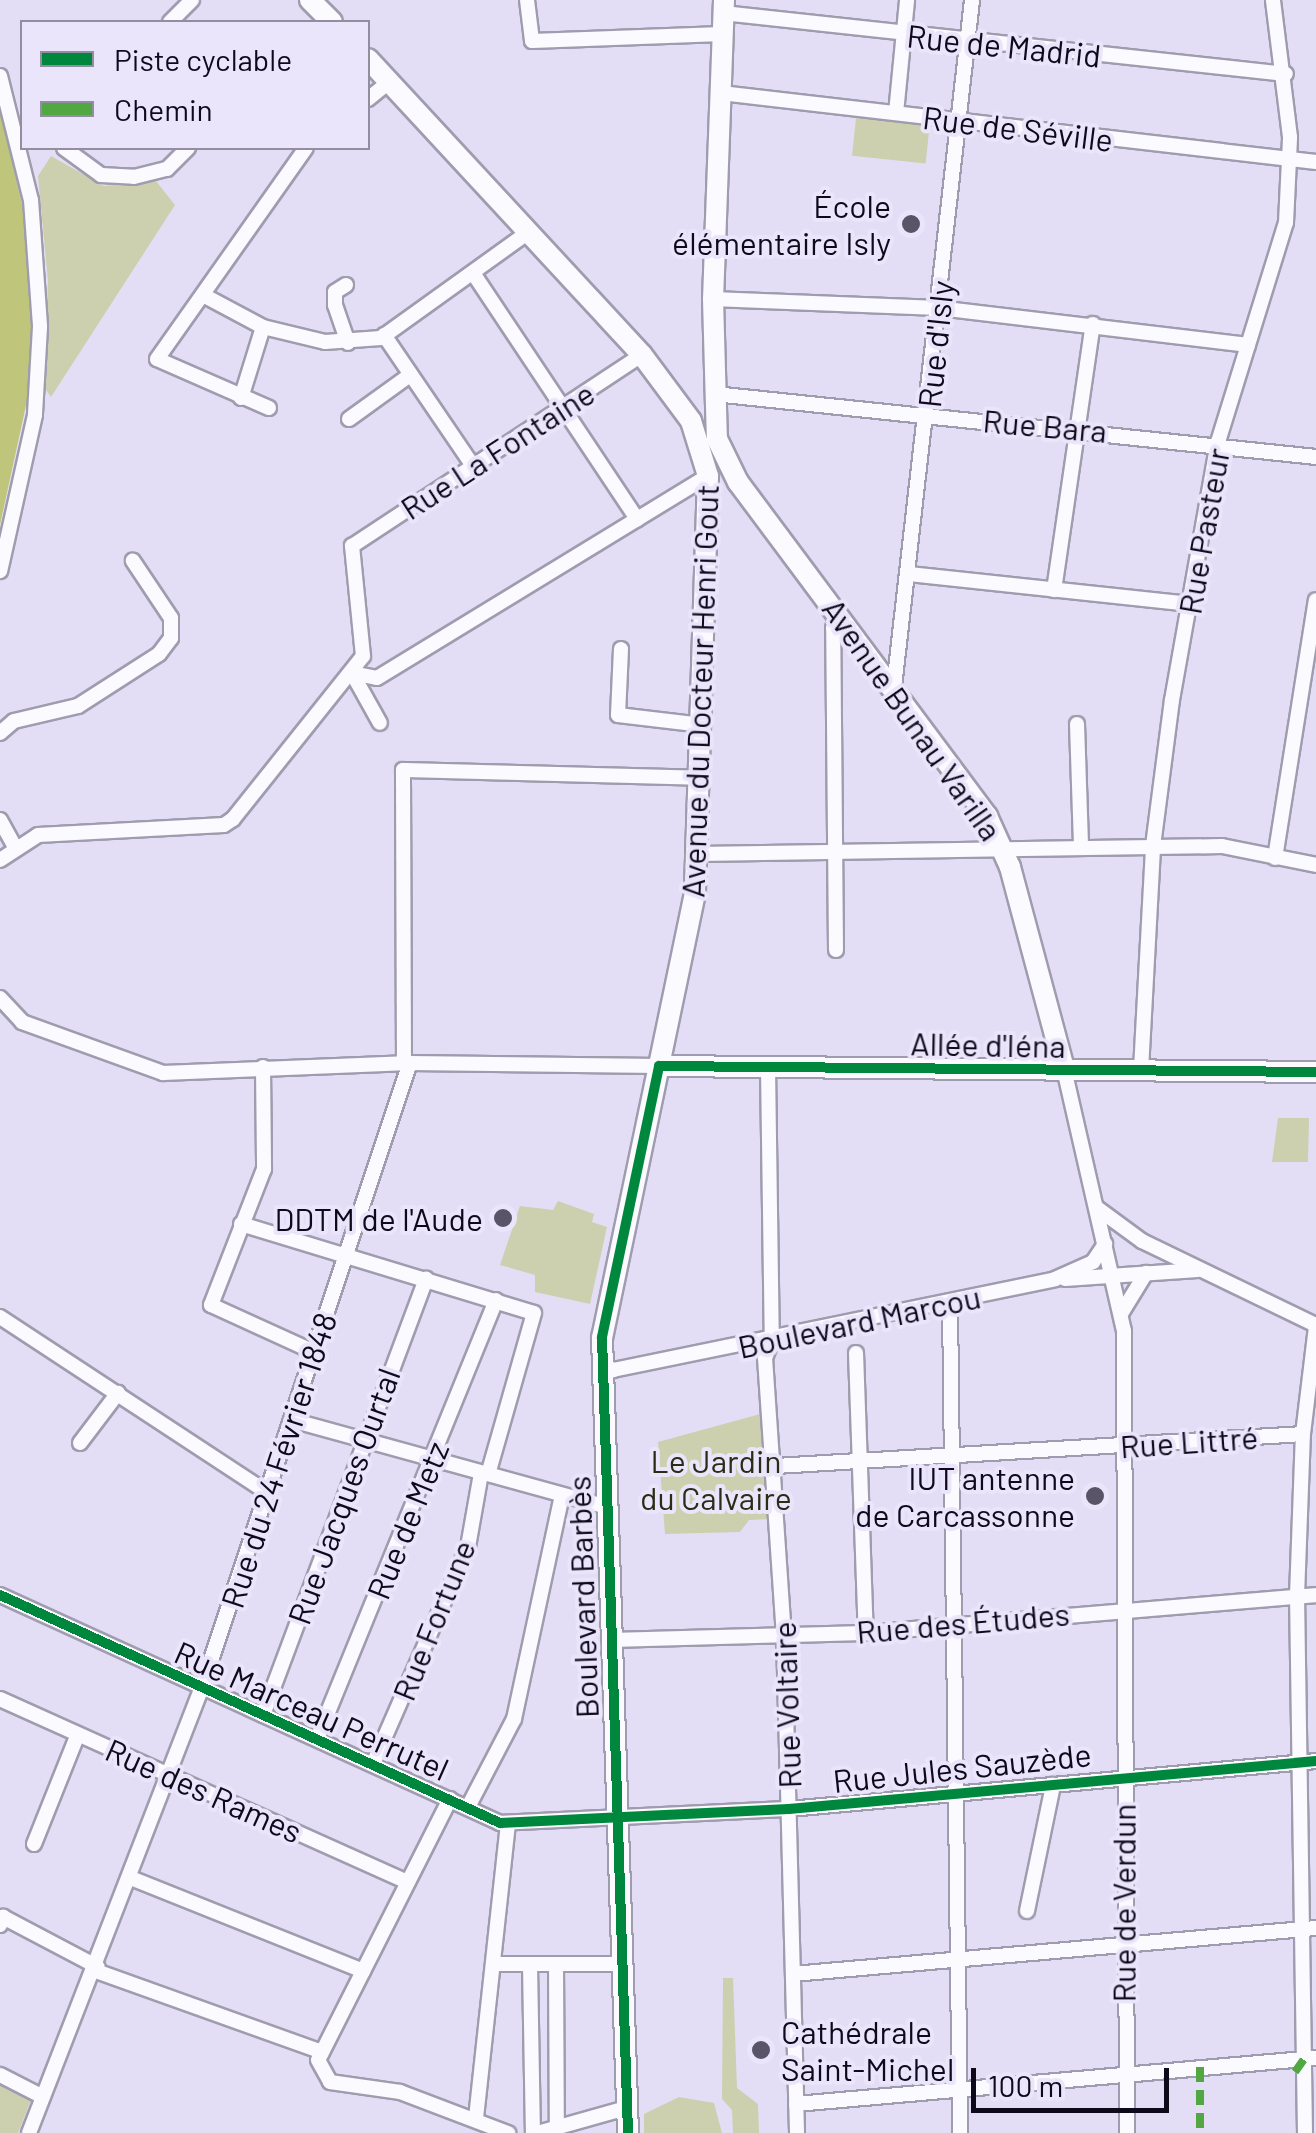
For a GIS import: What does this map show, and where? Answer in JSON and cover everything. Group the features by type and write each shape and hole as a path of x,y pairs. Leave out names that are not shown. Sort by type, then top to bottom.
{"main road":[{"path":"310,0 330,20"},
{"path":"696,424 714,394 713,299 723,16"},
{"name":"Avenue Bunau Varilla","path":"370,61 642,355 894,687 1004,850 1064,1070"},
{"name":"Avenue Bunau Varilla","path":"696,424 714,394"},
{"name":"Avenue du Docteur Henri Gout","path":"659,1066 698,854 708,483 696,424"},
{"path":"708,483 738,482"},
{"name":"Allée d'Iéna","path":"659,1066 1316,1072"},
{"name":"Boulevard Barbès","path":"628,2133 614,1818 602,1337 659,1066"}],"street":[{"path":"172,20 192,0"},
{"name":"Rue de Madrid","path":"527,0 532,41 723,16 1286,74"},
{"path":"896,113 907,0"},
{"name":"Rue d'Isly","path":"894,687 972,0"},
{"name":"Rue Pasteur","path":"1141,1070 1153,846 1190,604 1218,442 1282,246 1289,160 1286,74 1273,0"},
{"path":"0,76 31,200 40,328 35,415 0,570"},
{"path":"370,97 390,81"},
{"name":"Rue de Séville","path":"721,93 1316,162"},
{"path":"67,150 100,175 134,177 168,169 186,150"},
{"path":"269,408 157,360 305,150"},
{"path":"203,295 263,326 348,343 384,336 530,231"},
{"path":"473,274 565,406 636,519"},
{"path":"346,284 336,292 336,305 348,343"},
{"path":"713,299 938,308 1248,346"},
{"path":"1054,590 1093,324"},
{"path":"241,398 263,326"},
{"path":"384,336 474,466"},
{"name":"Rue La Fontaine","path":"352,674 363,656 352,546 642,355"},
{"path":"349,419 410,375"},
{"name":"Rue Bara","path":"714,394 1218,442 1316,458"},
{"path":"352,674 377,678 636,519 708,483"},
{"path":"0,733 14,720 78,706 160,654 171,638 171,618 133,561"},
{"path":"909,574 1190,604"},
{"path":"1275,858 1314,633 1316,600"},
{"path":"836,950 833,628 839,612"},
{"path":"620,649 618,715 702,725"},
{"path":"352,674 380,723"},
{"path":"0,860 38,835 224,824 352,674"},
{"path":"1077,724 1082,847"},
{"name":"Rue du 24 Février 1848","path":"28,2133 97,1969 202,1690 407,1063 403,770 700,778"},
{"path":"0,820 15,847"},
{"path":"698,854 1222,846 1316,865"},
{"name":"Allée d'Iéna","path":"0,998 22,1022 108,1058 162,1073 407,1063 659,1066"},
{"path":"263,1067 266,1157 210,1305 314,1352"},
{"name":"Rue Voltaire","path":"768,1067 772,1340 765,1358 776,1466 784,1635 797,2133"},
{"name":"Rue de Verdun","path":"1064,1070 1122,1313 1126,1445 1122,1942 1127,2133"},
{"path":"1096,1208 1118,1228 1316,1326 1303,1434 1297,1596 1300,1929 1310,2058 1305,2133"},
{"path":"242,1224 496,1300"},
{"name":"Boulevard Marcou","path":"602,1364 613,1370 1054,1279 1093,1262 1105,1244"},
{"path":"1054,1279 1200,1270"},
{"path":"1122,1313 1146,1274"},
{"name":"Rue Jacques Ourtal","path":"264,1715 426,1278"},
{"name":"Rue de Metz","path":"317,1739 496,1300"},
{"name":"Rue Fortune","path":"373,1764 468,1548 484,1474 534,1313 496,1300"},
{"path":"950,1302 960,2133"},
{"path":"7,1321 268,1493"},
{"path":"856,1353 864,1461 866,1633"},
{"path":"80,1442 118,1394"},
{"path":"292,1420 604,1506"},
{"name":"Rue Littré","path":"776,1466 1303,1434"},
{"path":"468,1807 514,1719 562,1495"},
{"name":"Rue des Études","path":"609,1640 951,1628 1123,1606 1316,1595"},
{"name":"Rue Marceau Perrutel","path":"0,1596 202,1690 508,1824 614,1818"},
{"name":"Rue des Rames","path":"0,1699 408,1882"},
{"path":"34,1844 78,1734"},
{"name":"Rue Jules Sauzède","path":"614,1818 954,1796 1122,1776 1316,1761"},
{"path":"1027,1910 1052,1785"},
{"path":"320,2056 450,1799"},
{"path":"476,2118 508,1824"},
{"path":"130,1878 363,1971"},
{"path":"0,1925 3,1918 97,1969 320,2056 330,2082 400,2092 502,2129"},
{"path":"793,1974 958,1961 1122,1942 1316,1928"},
{"path":"494,1964 619,1964"},
{"path":"530,1964 535,2133 626,2108"},
{"path":"556,1964 557,2130"},
{"path":"796,2104 1310,2058"},
{"path":"0,2075 43,2098"}],"green space":[{"path":"0,110 30,238 33,373 0,525"},
{"path":"856,118 930,126 926,164 852,156"},
{"path":"51,156 104,186 156,181 175,205 51,397 44,387 48,281 38,176"},
{"path":"1278,1118 1309,1118 1308,1162 1272,1162"},
{"path":"558,1201 594,1214 592,1222 607,1227 590,1304 535,1292 535,1275 500,1265 520,1206 553,1210"},
{"name":"Le Jardin du Calvaire","path":"768,1412 772,1519 749,1520 740,1532 665,1534 658,1442"},
{"path":"723,1978 733,1978 737,2088 758,2104 759,2133 733,2133 732,2110 722,2099"},
{"path":"0,2083 31,2100 18,2133 0,2133"},
{"path":"679,2097 714,2103 722,2133 644,2133 644,2114"}],"marked path":[{"path":"1295,2072 1304,2059"},
{"path":"1200,2067 1200,2133"}],"cycle path":[{"path":"628,2133 602,1337 659,1066 1316,1072"},
{"path":"0,1595 500,1823 789,1809 1316,1761"}],"place":[{"name":"École élémentaire Isly","path":"911,224"},
{"name":"DDTM de l'Aude","path":"503,1218"},
{"name":"IUT antenne de Carcassonne","path":"1095,1496"},
{"name":"Cathédrale Saint-Michel","path":"761,2050"}]}
